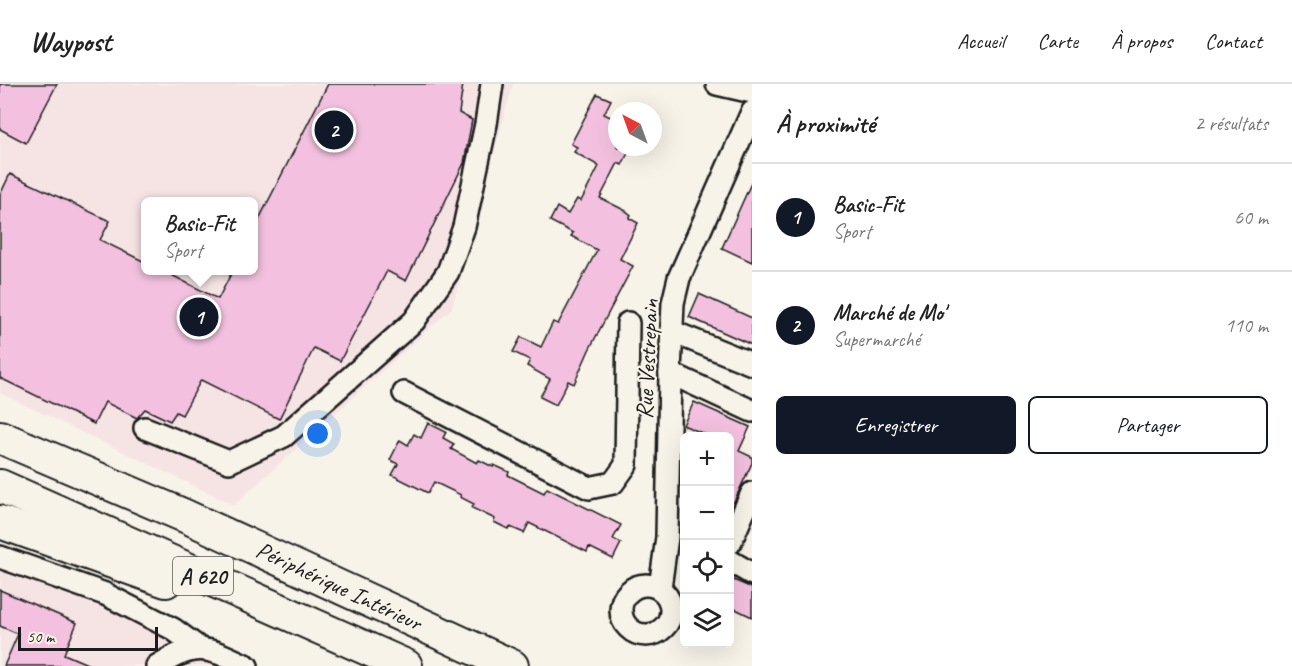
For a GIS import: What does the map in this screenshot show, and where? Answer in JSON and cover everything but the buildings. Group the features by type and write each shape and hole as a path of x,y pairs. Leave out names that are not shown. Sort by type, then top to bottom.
{"highway":[{"path":"0,418 185,516"},
{"name":"Périphérique Intérieur","path":"0,437 185,516 512,666"},
{"name":"A 620","path":"0,486 405,666"},
{"path":"0,522 151,574 280,631 398,666"}],"street":[{"path":"146,428 229,462 284,436 414,321 448,272 464,227 492,84"},
{"path":"717,84 752,92"},
{"name":"Rue Vestrepain","path":"660,588 667,537 669,373 673,303 679,278 752,112"},
{"path":"404,393 589,488 613,483 626,465 628,323"},
{"path":"673,332 752,364"},
{"path":"669,373 752,411"},
{"path":"730,540 752,493"},
{"path":"0,557 105,594 172,629 199,648 217,652 242,665"},
{"path":"734,564 752,574"},
{"path":"157,666 181,652 199,648"}],"shaded area":[{"path":"0,84 513,84 452,308 234,505 0,393"},
{"path":"0,557 238,666 0,666"}],"place":[{"name":"Marché de Mo'","path":"334,130"},
{"name":"Basic-Fit","path":"199,317"}]}
